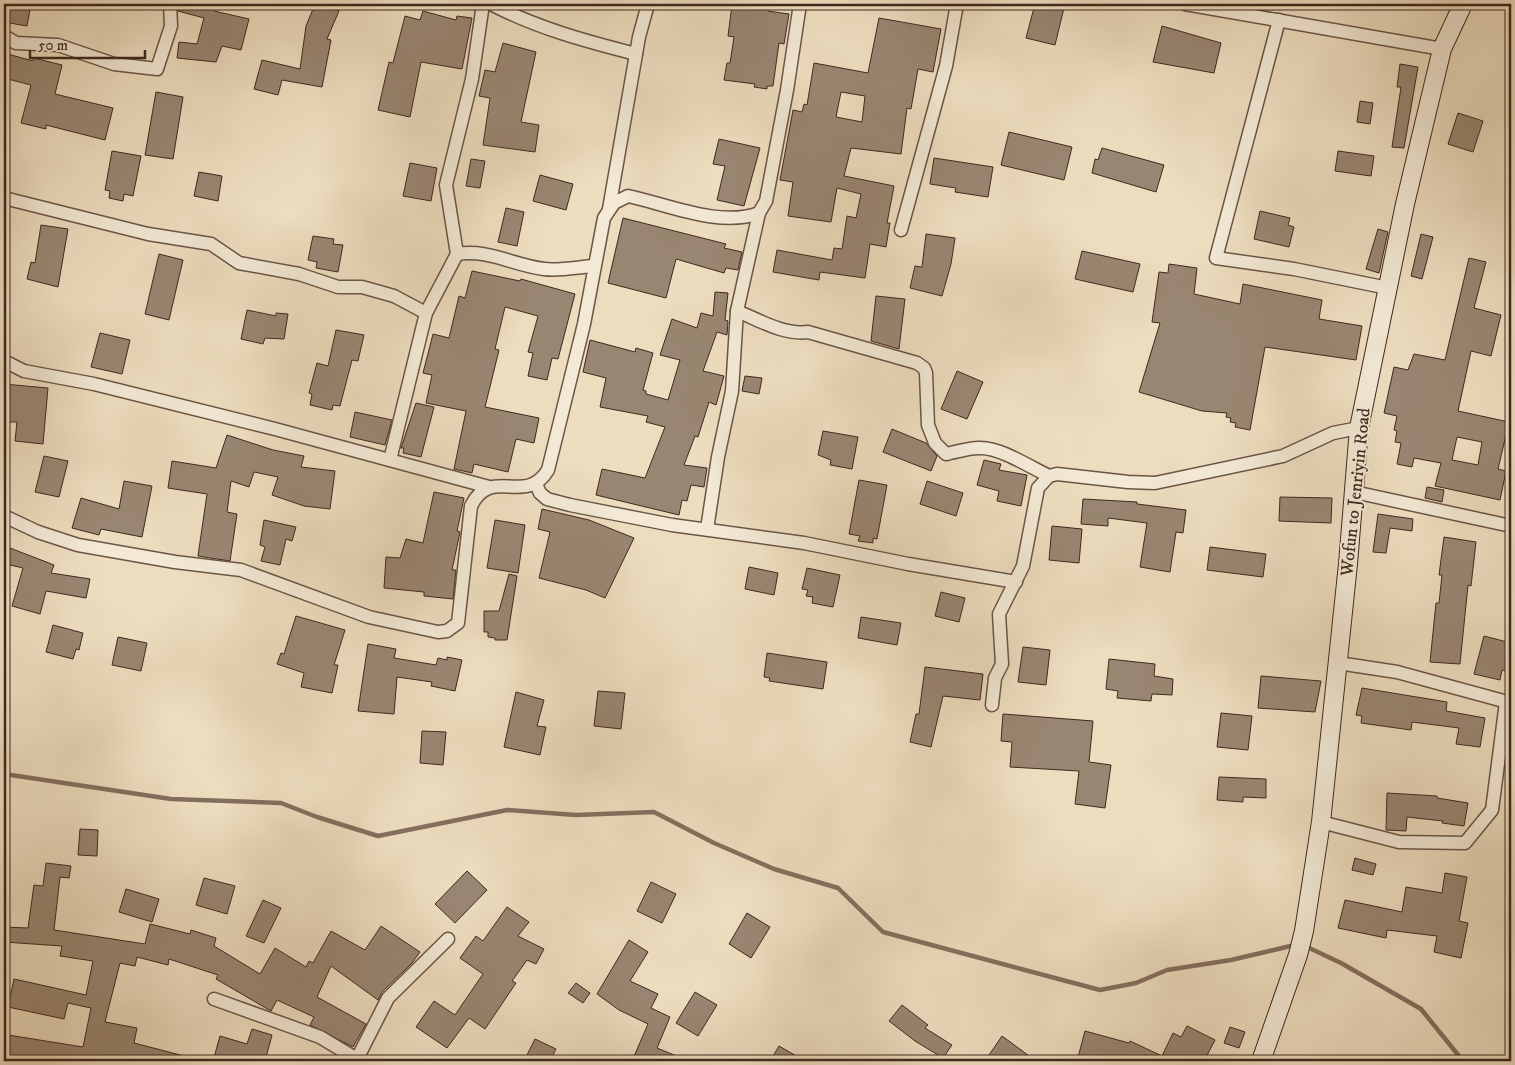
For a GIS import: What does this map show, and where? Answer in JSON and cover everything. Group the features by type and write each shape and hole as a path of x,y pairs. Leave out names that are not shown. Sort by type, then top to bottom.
{"street":[{"path":"4,36 16,43 58,45 114,64 157,68 171,26 170,4"},
{"path":"390,460 426,313 457,254 446,185 472,80 483,4"},
{"path":"491,4 520,19 576,39 636,54"},
{"path":"609,209 636,54 648,4"},
{"path":"706,529 732,391 737,311 759,213 766,201 787,90 800,4"},
{"path":"901,230 946,66 957,4"},
{"path":"1185,4 1442,49"},
{"name":"Wofun to Jenriyin Road","path":"1261,1061 1298,955 1304,931 1321,822 1338,663 1359,428 1405,204 1442,49 1463,4"},
{"path":"1279,20 1216,258 1294,269 1388,288"},
{"path":"4,361 24,371 94,384 276,429 488,488 527,487 536,484 548,470 584,324 604,218 609,209 620,198 628,196 688,213 740,218 759,213"},
{"path":"4,198 148,234 211,244 239,263 299,274 338,287 362,287 378,291 394,296 426,313"},
{"path":"457,254 471,252 487,253 542,268 594,266"},
{"path":"737,311 786,331 795,333 808,332 917,363 926,373 928,425 935,443 946,454 982,448 999,451 1019,463 1050,476"},
{"path":"992,705 995,678 1002,664 999,614 1023,566 1038,488 1050,476 1057,474 1128,482 1155,482 1283,456 1333,433 1359,428"},
{"path":"536,484 540,493 547,499 672,525 804,543 908,564 1016,582"},
{"path":"4,516 38,532 78,545 175,562 241,570 369,617 438,632 447,631 458,623 471,506 476,496 488,488"},
{"path":"1354,492 1511,526"},
{"path":"1321,822 1399,842 1465,843 1492,810 1508,702 1397,672 1338,663"},
{"path":"214,999 320,1037 358,1060 388,998 448,939"}],"building":[{"path":"4,4 31,4 27,26 4,22"},
{"path":"178,4 205,4 216,7 214,11 249,19 241,50 222,46 216,62 177,58 179,42 197,44 204,18 178,11"},
{"path":"315,4 322,4 339,11 327,39 331,40 322,87 282,80 278,95 254,89 262,60 300,69 306,26"},
{"path":"1035,4 1064,8 1055,45 1026,38"},
{"path":"732,5 756,9 756,5 768,7 768,11 789,14 784,44 779,43 773,86 767,86 767,89 754,87 755,84 724,80 727,63 730,63 734,37 728,36"},
{"path":"423,11 456,20 457,16 472,18 462,69 421,62 410,117 378,110 389,62 393,63 405,16 420,20"},
{"path":"879,18 941,29 933,72 918,69 911,109 907,108 901,154 851,148 844,176 894,186 887,223 890,223 886,247 870,244 865,278 820,272 819,280 773,272 777,250 832,260 834,248 842,249 847,216 856,218 861,194 837,188 831,222 788,216 793,182 780,180 793,110 802,112 804,104 807,105 814,63 868,73","holes":["841,92 865,96 862,122 836,117"]},
{"path":"1162,26 1221,43 1214,73 1153,62"},
{"path":"503,43 536,52 521,122 539,125 535,152 483,145 490,98 479,96 485,70 495,72"},
{"path":"4,53 33,61 34,58 62,65 55,94 113,108 105,140 46,125 46,129 21,123 31,85 4,78"},
{"path":"1400,64 1418,67 1404,148 1392,147 1401,87 1397,87"},
{"path":"156,92 183,97 173,159 145,155"},
{"path":"1360,101 1373,103 1370,124 1357,122"},
{"path":"1458,113 1483,121 1473,152 1448,144"},
{"path":"1009,132 1072,147 1064,180 1001,165"},
{"path":"719,139 760,148 744,206 717,200 725,166 713,164"},
{"path":"1102,148 1164,165 1156,192 1092,173 1095,159 1098,160"},
{"path":"112,151 141,156 133,196 124,194 123,201 109,198 110,191 105,190"},
{"path":"1338,151 1374,156 1371,176 1335,171"},
{"path":"934,158 993,167 988,197 955,192 956,188 930,184"},
{"path":"471,159 485,161 480,188 466,186"},
{"path":"410,163 437,168 431,201 403,196"},
{"path":"199,172 222,176 218,201 194,196"},
{"path":"540,175 573,184 566,210 533,201"},
{"path":"506,208 524,212 517,246 498,242"},
{"path":"1260,211 1290,218 1288,225 1294,227 1289,247 1254,239"},
{"path":"623,218 726,244 724,248 742,252 738,270 726,268 724,273 676,259 666,298 608,283"},
{"path":"41,225 68,229 58,287 27,279 31,262 35,263"},
{"path":"1378,229 1388,232 1379,273 1366,269"},
{"path":"926,234 955,238 951,264 942,296 910,288 915,266 922,267"},
{"path":"1421,234 1433,237 1422,279 1411,276"},
{"path":"313,236 334,239 333,244 343,245 338,272 316,268 317,262 308,260"},
{"path":"1082,251 1140,264 1133,292 1075,279"},
{"path":"159,254 183,260 169,320 145,314"},
{"path":"1469,258 1486,262 1474,308 1501,315 1491,356 1471,351 1458,411 1509,422 1498,469 1506,471 1500,500 1435,486 1441,463 1414,458 1412,467 1397,464 1401,443 1395,442 1397,431 1394,430 1397,416 1384,413 1394,367 1408,370 1414,354 1445,360","holes":["1457,437 1482,442 1478,465 1452,460"]},
{"path":"1169,264 1197,268 1194,294 1240,304 1243,284 1322,300 1319,319 1362,326 1356,360 1265,347 1250,430 1235,427 1236,423 1230,422 1231,418 1226,417 1227,413 1202,411 1139,392 1160,323 1152,322 1159,272 1168,273"},
{"path":"472,271 520,281 521,279 575,294 558,359 552,358 547,380 528,376 533,353 528,352 538,316 505,307 495,349 499,350 485,407 539,418 534,443 516,439 508,472 474,464 472,473 454,469 466,411 426,403 432,375 423,373 433,334 449,338 459,296 465,298"},
{"path":"715,292 728,293 725,320 728,321 727,335 717,332 703,371 724,376 716,405 709,402 698,437 695,436 684,465 707,468 704,487 691,485 687,501 682,500 679,515 596,495 602,469 645,478 665,427 646,422 648,416 600,407 606,378 583,372 590,340 635,352 636,348 653,353 643,390 646,391 646,394 668,400 680,360 660,355 672,319 697,328 701,313 713,316"},
{"path":"876,296 905,299 899,349 871,341"},
{"path":"247,310 276,316 276,313 288,314 284,339 265,338 263,344 241,339"},
{"path":"336,330 364,335 358,361 352,360 340,406 333,405 332,410 310,405 312,394 309,393 317,363 328,366"},
{"path":"100,333 130,340 122,374 91,367"},
{"path":"957,371 983,382 967,419 941,409"},
{"path":"745,376 762,378 759,394 742,391"},
{"path":"4,384 48,388 43,444 15,441 17,422 4,422"},
{"path":"416,403 434,407 421,457 403,453 404,448 401,448"},
{"path":"355,412 392,420 385,445 350,437"},
{"path":"892,429 926,443 937,456 931,471 883,452"},
{"path":"823,431 858,437 852,469 830,465 831,460 818,455"},
{"path":"227,435 273,450 304,456 301,467 335,471 330,509 304,506 272,495 278,477 254,472 249,487 231,481 227,512 237,514 230,561 198,556 207,494 168,488 172,461 216,468"},
{"path":"44,456 68,461 59,497 35,492"},
{"path":"984,460 1001,464 999,470 1027,475 1021,506 997,501 999,491 977,485"},
{"path":"859,480 887,485 877,539 873,538 873,543 858,541 860,536 849,534"},
{"path":"124,481 152,486 142,537 101,529 99,535 72,528 81,498 119,509"},
{"path":"927,481 963,493 956,516 920,504"},
{"path":"1427,487 1444,490 1442,502 1425,498"},
{"path":"434,492 464,498 457,531 460,532 452,570 456,570 453,599 424,596 424,592 384,588 386,557 400,558 406,539 423,543"},
{"path":"1280,497 1332,498 1331,523 1279,521"},
{"path":"1083,499 1137,502 1137,504 1186,510 1183,533 1176,532 1170,572 1140,567 1147,523 1108,518 1108,526 1081,524"},
{"path":"542,509 589,520 634,538 605,598 586,590 539,578 550,532 538,529"},
{"path":"1378,514 1413,519 1412,531 1390,528 1386,553 1373,552"},
{"path":"264,520 296,527 292,541 286,539 280,565 261,561 265,547 260,545"},
{"path":"495,520 525,525 518,573 487,568"},
{"path":"1052,526 1082,529 1079,563 1049,560"},
{"path":"1444,537 1476,542 1471,586 1468,585 1460,664 1430,662 1436,603 1439,603 1442,575 1439,575"},
{"path":"1210,547 1266,554 1263,577 1207,570"},
{"path":"10,548 54,565 51,573 90,579 86,598 46,591 40,614 12,606 23,568 6,564"},
{"path":"749,567 778,573 774,595 745,589"},
{"path":"807,568 840,575 833,607 812,603 813,597 806,596 808,590 802,589"},
{"path":"509,574 517,576 507,640 495,640 495,638 488,637 488,632 484,632 484,611 499,611"},
{"path":"941,592 965,598 959,622 935,616"},
{"path":"296,616 345,630 334,665 338,665 332,693 301,687 304,673 277,664 281,653 284,654"},
{"path":"861,617 901,623 897,645 858,638"},
{"path":"53,625 83,633 79,650 76,649 73,659 46,652"},
{"path":"1484,636 1511,643 1511,672 1502,670 1500,680 1474,674"},
{"path":"118,637 147,643 141,671 112,665"},
{"path":"368,644 396,649 394,658 436,665 438,658 447,660 447,657 462,660 455,691 431,686 432,682 397,677 394,714 358,711"},
{"path":"1023,647 1050,650 1046,685 1018,682"},
{"path":"767,653 827,662 823,689 769,681 770,678 764,677"},
{"path":"1109,659 1155,664 1154,676 1173,679 1172,695 1152,694 1151,701 1117,698 1118,691 1106,689"},
{"path":"925,667 983,674 980,700 943,696 931,747 910,742 916,714 919,714"},
{"path":"1261,676 1321,681 1315,712 1258,708"},
{"path":"1362,688 1447,702 1446,711 1485,718 1480,747 1456,744 1459,728 1412,722 1411,730 1361,723 1362,716 1356,715"},
{"path":"598,691 625,693 621,729 594,726"},
{"path":"516,692 544,700 537,726 546,727 540,755 504,747"},
{"path":"1221,713 1252,716 1248,750 1217,747"},
{"path":"1003,714 1093,721 1089,762 1111,765 1105,808 1075,804 1079,771 1010,767 1012,742 1001,741"},
{"path":"422,731 446,732 443,765 420,763"},
{"path":"1219,777 1266,779 1266,798 1243,797 1243,802 1217,800"},
{"path":"1387,793 1437,796 1437,798 1468,803 1464,826 1442,823 1443,821 1407,817 1406,831 1386,830"},
{"path":"80,829 98,830 97,856 78,855"},
{"path":"1355,858 1376,864 1373,875 1352,870"},
{"path":"46,863 71,866 69,878 60,877 54,930 145,944 150,924 190,934 191,930 216,938 214,946 260,974 275,948 306,967 309,961 313,963 331,931 365,950 381,926 420,952 412,963 382,992 378,1000 331,966 317,997 366,1024 353,1047 310,1025 314,1017 277,1000 271,1011 216,979 218,975 169,959 168,965 137,957 135,966 120,963 105,1022 137,1028 134,1043 188,1057 188,1061 29,1061 5,1057 8,1035 83,1047 91,1008 68,1003 64,1019 8,1007 14,979 86,995 93,961 60,956 62,946 4,942 4,927 28,928 34,885 43,886"},
{"path":"467,871 487,890 455,923 435,904"},
{"path":"1445,873 1467,877 1459,921 1468,923 1461,958 1434,952 1437,936 1387,930 1386,938 1338,928 1345,900 1402,912 1406,887 1442,893"},
{"path":"204,878 235,886 227,914 196,905"},
{"path":"651,882 676,894 662,923 637,911"},
{"path":"126,889 159,899 152,922 119,912"},
{"path":"263,900 281,908 264,943 246,936"},
{"path":"507,907 529,922 518,936 544,949 536,964 527,960 512,981 516,983 485,1029 469,1018 447,1048 416,1027 434,1001 455,1015 483,974 460,958 476,936 483,941"},
{"path":"747,913 770,927 751,958 729,944"},
{"path":"629,940 648,952 630,981 658,994 651,1008 670,1017 657,1048 689,1061 632,1061 648,1024 619,1010 597,994"},
{"path":"576,983 590,993 583,1003 568,993"},
{"path":"695,992 717,1005 698,1036 676,1023"},
{"path":"902,1005 928,1025 925,1028 952,1045 943,1058 915,1041 889,1021"},
{"path":"1187,1026 1215,1040 1204,1061 1077,1061 1085,1031 1129,1043 1130,1041 1162,1056 1173,1033 1181,1037"},
{"path":"1230,1027 1245,1032 1239,1048 1224,1043"},
{"path":"252,1029 272,1035 265,1061 213,1061 220,1036 247,1044"},
{"path":"1002,1036 1036,1061 997,1061 989,1055"},
{"path":"535,1039 556,1049 550,1061 524,1061"},
{"path":"779,1046 805,1061 770,1061"}],"waterway":[{"path":"4,774 171,799 281,803 317,817 378,836 507,810 576,815 654,812 714,843 774,869 838,888 883,932 1100,990 1136,983 1167,970 1231,960 1295,945"},
{"path":"1305,946 1341,963 1421,1009 1463,1061"}]}
